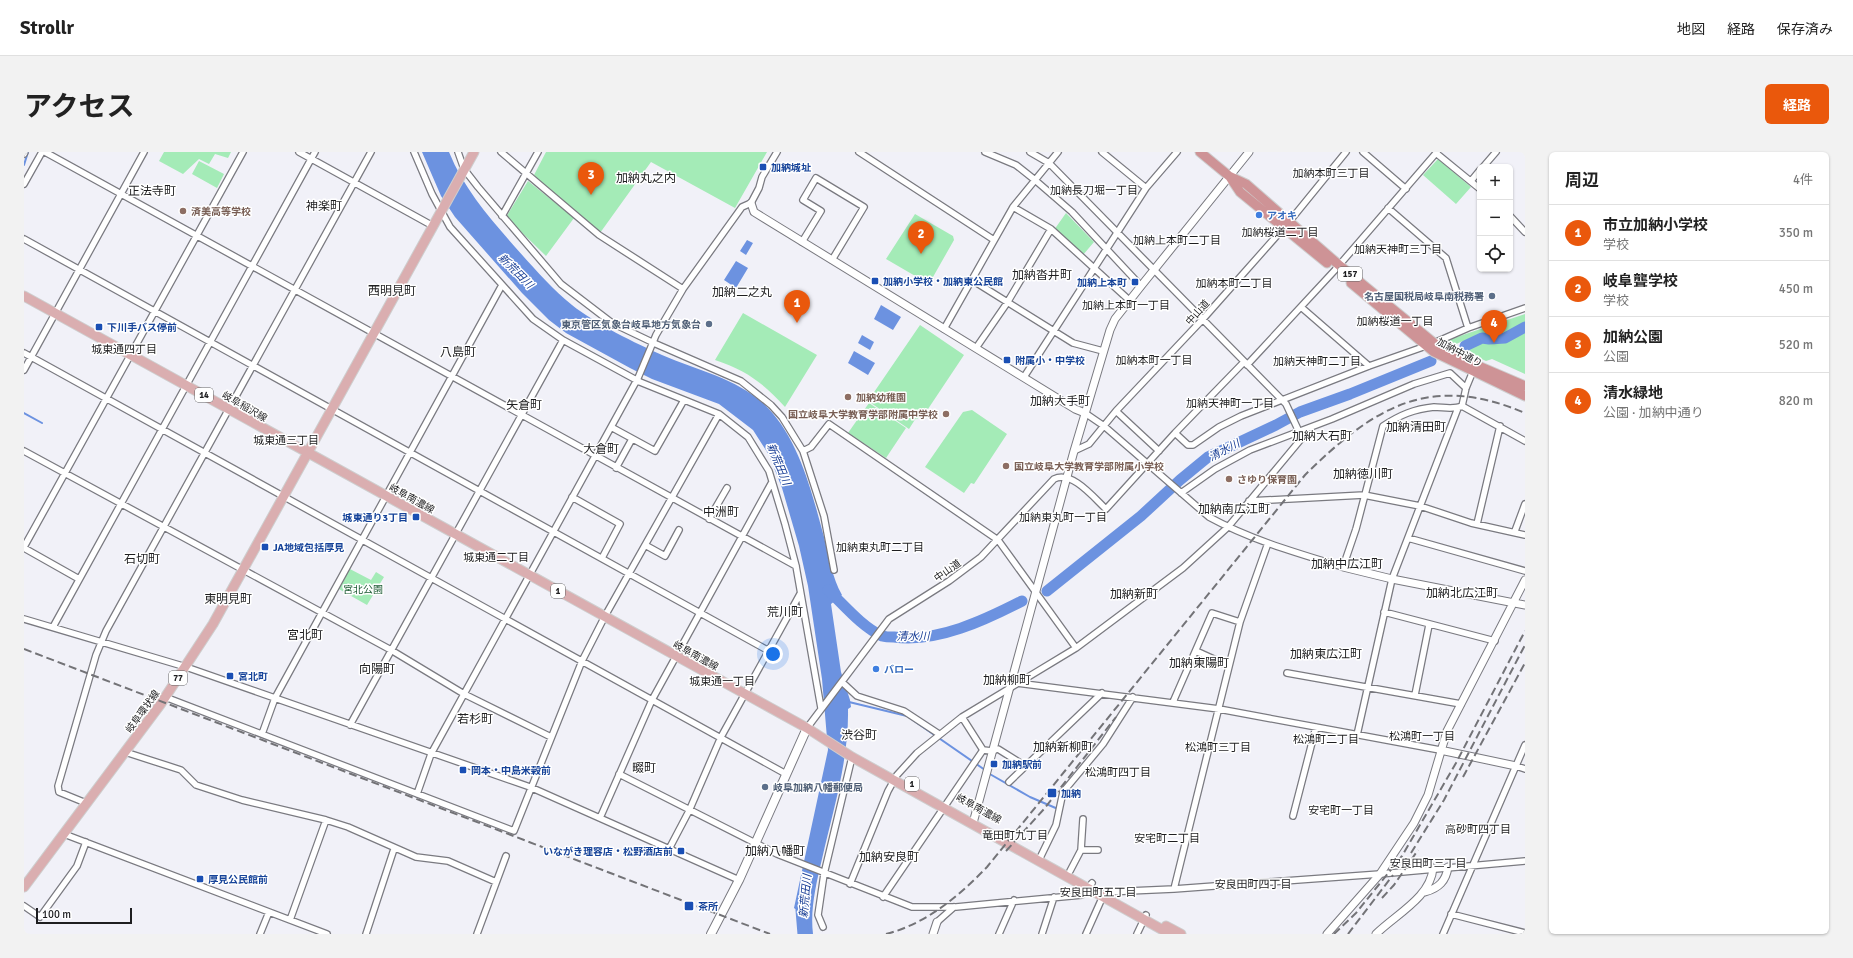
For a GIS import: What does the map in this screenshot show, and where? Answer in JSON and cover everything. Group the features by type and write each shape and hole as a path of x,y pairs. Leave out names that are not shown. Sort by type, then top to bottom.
{"highway":[{"name":"加納中通り","path":"1200,152 1229,176 1240,192 1286,225 1430,344 1473,371 1525,396"},
{"name":"加納中通り","path":"1430,344 1525,386"}],"main road":[{"path":"308,453 474,152"},
{"name":"岐阜稲沢線","path":"24,296 308,453"},
{"name":"岐阜南濃線","path":"308,453 1176,933"},
{"name":"岐阜環状線","path":"24,887 125,752 186,667 213,624 308,453"},
{"path":"713,933 739,880 807,728"},
{"name":"岐阜南濃線","path":"1040,858 1070,871 1090,886"}],"street":[{"path":"24,184 43,152 796,566"},
{"path":"24,370 144,152"},
{"path":"79,580 24,548 242,152"},
{"path":"299,152 433,226"},
{"path":"53,627 315,152"},
{"path":"86,803 59,792 58,786 101,641 252,365 371,152"},
{"path":"414,152 432,194 450,227 533,319 563,340 638,379 719,414 748,438 769,471 785,524 796,566 800,594 817,678 821,708"},
{"path":"458,152 464,169 502,216 561,284 570,292 612,322 652,343 741,381 771,405 782,417 803,451 824,516 834,570"},
{"path":"501,152 599,235 683,289"},
{"path":"502,216 538,152"},
{"path":"417,794 431,754 638,379 652,343 683,289 742,208 751,203 759,188 762,177 777,152"},
{"path":"859,152 994,240"},
{"path":"985,152 1016,165 1035,180 1072,212 1141,286"},
{"path":"850,884 895,777 917,753 962,717 1076,648 1183,568 1228,527 1302,438 1290,410 1282,401 1049,163 1030,152"},
{"path":"944,329 1013,207 1058,152"},
{"path":"1102,152 1146,188"},
{"path":"1024,377 1146,188 1177,152"},
{"path":"974,821 1068,478 1074,451 1103,351 1115,319 1249,152"},
{"name":"中山道","path":"1074,451 1089,444 1116,411 1204,320 1286,225 1346,152"},
{"path":"1363,152 1406,189"},
{"path":"1486,164 1496,152"},
{"path":"1068,478 1075,481 1106,508 1159,452 1174,433 1301,307 1337,268 1436,153 1477,186"},
{"path":"1471,181 1477,174"},
{"path":"802,242 821,211 803,200 816,178 864,207 832,260"},
{"path":"751,203 754,212 1075,409 1085,413 1104,426 1209,517 1228,527 1268,543 1343,567 1392,579 1525,605"},
{"path":"1013,207 1051,229 1129,300"},
{"path":"1388,208 1446,258 1468,328"},
{"path":"1513,219 1525,232"},
{"path":"976,348 1007,303 1051,229"},
{"path":"24,239 769,650"},
{"path":"972,280 1073,344 1103,351"},
{"path":"262,734 274,698 502,285"},
{"path":"1301,307 1369,366"},
{"path":"1174,433 1188,445 1193,445 1225,424 1369,366 1525,308"},
{"path":"350,725 563,340"},
{"path":"24,353 786,774"},
{"path":"1357,735 1392,579 1473,371"},
{"path":"1179,491 1250,450 1300,431 1385,395 1447,373 1450,373 1466,388"},
{"path":"611,427 655,451 684,400"},
{"path":"1343,567 1356,529 1383,426 1411,410 1434,407 1460,407 1500,426 1525,441"},
{"path":"1116,411 1159,452"},
{"path":"165,697 514,831 530,787 582,661 605,616 719,414"},
{"path":"803,451 811,447 829,424 998,540 1076,648"},
{"path":"1477,524 1500,426"},
{"path":"616,468 632,439"},
{"path":"24,451 163,528 391,650 464,694 551,737"},
{"name":"中山道","path":"807,728 821,708 843,683 889,618 898,611 949,581 981,557 1054,480 1068,478"},
{"path":"600,818 618,774 652,700 772,482"},
{"path":"709,519 727,488"},
{"path":"1249,501 1364,495 1420,506 1477,524 1525,534"},
{"path":"572,497 620,524 602,558"},
{"path":"1515,531 1525,504"},
{"path":"645,545 665,556 679,530"},
{"path":"1408,538 1525,571"},
{"path":"1174,889 1240,622 1268,543"},
{"path":"1327,934 1380,874 1414,824 1428,795 1440,750 1447,731 1460,704 1495,641 1525,580"},
{"path":"669,849 689,811 721,737 800,594"},
{"path":"1384,612 1429,625 1495,641"},
{"path":"1173,702 1212,613 1240,622"},
{"path":"24,619 186,667 431,754 530,787 739,880"},
{"path":"1415,696 1429,625"},
{"path":"1196,651 1230,666"},
{"path":"1287,673 1368,686 1460,704"},
{"path":"843,683 857,696 904,711 937,736"},
{"path":"1017,683 1219,709 1440,750 1525,769"},
{"path":"1009,782 1102,693"},
{"path":"1040,858 1056,826 1063,792 1103,744 1133,697"},
{"path":"962,717 983,750"},
{"path":"1293,816 1316,726"},
{"path":"1443,934 1472,864 1525,745"},
{"path":"983,750 992,751 998,749 1025,766"},
{"path":"883,897 983,750"},
{"path":"125,752 181,770 196,785 224,795 326,820 348,827 416,858 448,861 496,882"},
{"path":"823,927 818,915 822,873 850,753"},
{"path":"618,774 755,844 822,873 912,907 954,907 1014,900 1082,895 1090,886"},
{"path":"1070,871 1081,850 1083,819"},
{"path":"290,920 326,820"},
{"path":"64,834 328,934"},
{"path":"24,906 40,917 77,866 86,842"},
{"path":"366,934 394,849"},
{"path":"1081,850 1098,850"},
{"path":"477,934 506,856"},
{"path":"1086,934 1105,894 1380,874 1525,860"},
{"path":"1376,934 1425,892 1434,889 1444,880 1448,867"},
{"path":"1425,892 1432,878 1433,868"},
{"path":"1042,934 1054,897"},
{"path":"999,934 1014,900"},
{"path":"933,934 937,922 954,907"},
{"path":"260,934 269,912"},
{"path":"1451,914 1525,933"},
{"path":"1137,934 1145,917"}],"green space":[{"path":"164,152 231,152 228,158 215,154 209,164 199,159 183,174 159,161"},
{"path":"546,152 767,152 735,208 651,162 600,233 565,205 534,175"},
{"path":"1438,159 1471,187 1456,204 1423,175"},
{"path":"199,161 224,174 217,188 192,174"},
{"path":"528,181 574,218 546,256 506,217"},
{"path":"1066,213 1094,242 1083,255 1054,230"},
{"path":"915,214 953,236 954,240 929,284 886,259"},
{"path":"743,313 817,355 785,407 753,378 736,368 715,360"},
{"path":"1525,314 1525,374 1492,359 1486,361 1482,359 1470,351 1463,341 1456,344 1448,340"},
{"path":"920,325 964,355 922,418 920,416 917,419 916,418 909,429 868,401"},
{"path":"869,403 906,428 886,458 848,433"},
{"path":"972,410 1007,434 974,484 971,483 964,493 925,467 963,412"},
{"name":"宮北公園","path":"348,568 371,580 376,572 384,577 367,605 337,588"}],"water":[{"path":"422,152 449,152 462,178 487,214 535,270 572,305 604,326 640,345 732,383 745,390 768,408 789,436 797,452 815,503 833,574 842,595 831,604 841,672 851,707 848,709 846,747 840,785 814,897 812,916 813,934 807,934 799,921 798,911 794,908 828,750 822,679 808,586 799,546 782,488 769,455 753,430 719,404 652,379 566,333 549,320 522,293 455,217 441,196"},
{"path":"747,240 753,243 746,255 740,251"},
{"path":"736,261 748,268 736,288 724,280"},
{"path":"881,305 901,317 893,330 874,319"},
{"path":"862,335 874,342 870,350 858,343"},
{"path":"854,351 875,363 868,375 848,363"}],"waterway":[{"path":"24,165 28,152"},
{"name":"清水川","path":"1465,346 1482,338 1505,338 1525,327"},
{"name":"清水川","path":"1047,591 1141,516 1180,480 1208,457 1300,412 1350,394 1431,361"},
{"path":"24,413 42,423"},
{"name":"清水川","path":"828,590 867,627 882,636 888,637 927,637 944,633 977,622 1022,601"},
{"path":"849,702 907,716 985,770"},
{"path":"988,773 1030,797 1058,809"},
{"name":"新荒田川","path":"801,910 803,934"}],"railway":[{"path":"886,934 915,923 941,908 987,867 1305,475 1330,451 1355,431 1379,415 1404,404 1431,397 1460,396 1491,401 1525,413"},
{"path":"1334,934 1356,913 1402,856 1456,763 1525,631"},
{"path":"1411,853 1444,800 1525,645"},
{"path":"24,649 770,934"},
{"path":"1463,777 1525,663"},
{"path":"1006,851 1044,809 1116,717"},
{"path":"1382,898 1394,885 1418,850"},
{"path":"1348,934 1393,875"}],"place":[{"name":"加納城址","path":"763,167"},
{"name":"加納公園","path":"591,195"},
{"name":"済美高等学校","path":"183,211"},
{"name":"アオキ","path":"1259,215"},
{"name":"岐阜聾学校","path":"921,254"},
{"name":"加納小学校・加納東公民館","path":"875,281"},
{"name":"加納上本町","path":"1135,282"},
{"name":"名古屋国税局岐阜南税務署","path":"1492,296"},
{"name":"市立加納小学校","path":"797,323"},
{"name":"東京管区気象台岐阜地方気象台","path":"709,324"},
{"name":"下川手バス停前","path":"99,327"},
{"name":"清水緑地","path":"1494,343"},
{"name":"附属小・中学校","path":"1007,360"},
{"name":"加納幼稚園","path":"848,397"},
{"name":"国立岐阜大学教育学部附属中学校","path":"946,414"},
{"name":"国立岐阜大学教育学部附属小学校","path":"1006,466"},
{"name":"さゆり保育園","path":"1229,479"},
{"name":"城東通り3丁目","path":"416,517"},
{"name":"JA地域包括厚見","path":"265,547"},
{"name":"バロー","path":"876,669"},
{"name":"宮北町","path":"230,676"},
{"name":"加納駅前","path":"994,764"},
{"name":"岡本・中島米穀前","path":"463,770"},
{"name":"岐阜加納八幡郵便局","path":"765,787"},
{"name":"加納","path":"1052,793"},
{"name":"いながき理容店・松野酒店前","path":"681,851"},
{"name":"厚見公民館前","path":"200,879"},
{"name":"茶所","path":"689,906"}],"district":[{"name":"加納本町三丁目","path":"1331,173"},
{"name":"加納丸之内","path":"646,178"},
{"name":"加納長刀堀一丁目","path":"1094,190"},
{"name":"正法寺町","path":"152,191"},
{"name":"神楽町","path":"324,206"},
{"name":"加納桜道二丁目","path":"1280,232"},
{"name":"加納上本町二丁目","path":"1177,240"},
{"name":"加納天神町三丁目","path":"1398,249"},
{"name":"加納沓井町","path":"1042,275"},
{"name":"加納本町二丁目","path":"1234,283"},
{"name":"西明見町","path":"392,291"},
{"name":"加納二之丸","path":"742,292"},
{"name":"加納上本町一丁目","path":"1126,305"},
{"name":"加納桜道一丁目","path":"1395,321"},
{"name":"城東通四丁目","path":"124,349"},
{"name":"八島町","path":"458,352"},
{"name":"加納本町一丁目","path":"1154,360"},
{"name":"加納天神町二丁目","path":"1317,361"},
{"name":"加納大手町","path":"1060,401"},
{"name":"加納天神町一丁目","path":"1230,403"},
{"name":"矢倉町","path":"524,405"},
{"name":"加納清田町","path":"1416,427"},
{"name":"加納大石町","path":"1322,436"},
{"name":"城東通三丁目","path":"286,440"},
{"name":"大倉町","path":"601,449"},
{"name":"加納徳川町","path":"1363,474"},
{"name":"加納南広江町","path":"1234,509"},
{"name":"中洲町","path":"721,512"},
{"name":"加納東丸町一丁目","path":"1063,517"},
{"name":"加納東丸町二丁目","path":"880,547"},
{"name":"城東通二丁目","path":"496,557"},
{"name":"石切町","path":"142,559"},
{"name":"加納中広江町","path":"1347,564"},
{"name":"加納北広江町","path":"1462,593"},
{"name":"加納新町","path":"1134,594"},
{"name":"東明見町","path":"228,599"},
{"name":"荒川町","path":"785,612"},
{"name":"宮北町","path":"305,635"},
{"name":"加納東広江町","path":"1326,654"},
{"name":"加納東陽町","path":"1199,663"},
{"name":"向陽町","path":"377,669"},
{"name":"加納柳町","path":"1007,680"},
{"name":"城東通一丁目","path":"722,681"},
{"name":"若杉町","path":"475,719"},
{"name":"渋谷町","path":"859,735"},
{"name":"松鴻町一丁目","path":"1422,736"},
{"name":"松鴻町二丁目","path":"1326,739"},
{"name":"加納新柳町","path":"1063,747"},
{"name":"松鴻町三丁目","path":"1218,747"},
{"name":"畷町","path":"644,768"},
{"name":"松鴻町四丁目","path":"1118,772"},
{"name":"安宅町一丁目","path":"1341,810"},
{"name":"高砂町四丁目","path":"1478,829"},
{"name":"竜田町九丁目","path":"1015,835"},
{"name":"安宅町二丁目","path":"1167,838"},
{"name":"加納八幡町","path":"775,851"},
{"name":"加納安良町","path":"889,857"},
{"name":"安良田町三丁目","path":"1428,863"},
{"name":"安良田町四丁目","path":"1253,884"},
{"name":"安良田町五丁目","path":"1098,892"}]}
